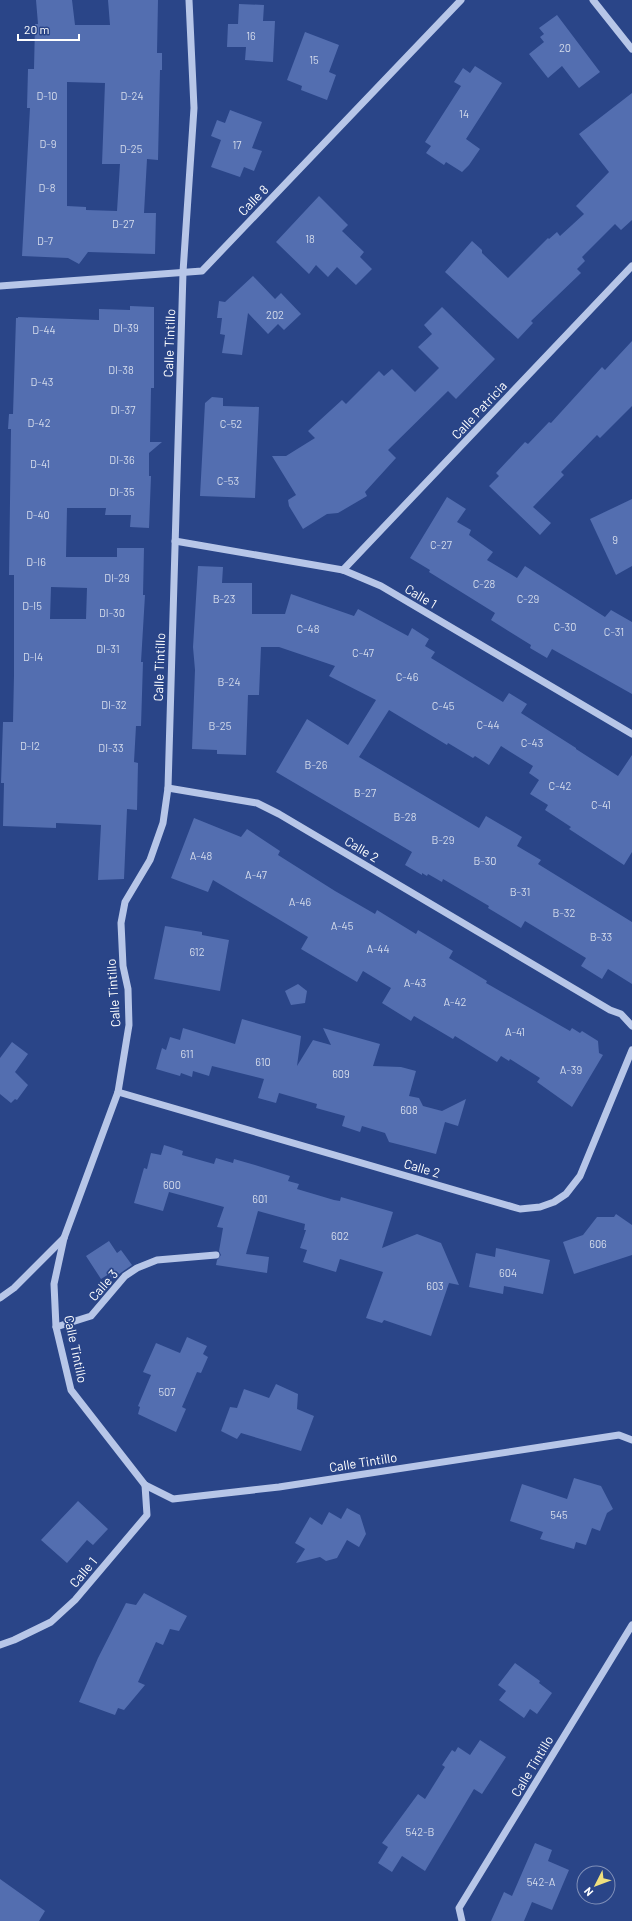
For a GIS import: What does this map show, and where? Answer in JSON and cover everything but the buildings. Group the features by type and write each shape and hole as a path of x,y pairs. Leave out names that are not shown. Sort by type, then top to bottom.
{"street":[{"name":"Calle Tintillo","path":"189,0 194,108 183,272 168,788 163,823 150,860 125,902 121,923 123,966 128,988 129,1025 118,1092 64,1238 54,1284 56,1327 71,1390 145,1485 173,1499 279,1486 619,1435 632,1440"},
{"name":"Calle 8","path":"0,286 202,271 461,0"},
{"path":"593,0 632,49"},
{"name":"Calle Patricia","path":"343,570 632,266"},
{"name":"Calle 1","path":"175,540 343,570 381,586 632,734"},
{"name":"Calle 2","path":"168,788 257,804 279,814 610,1010 621,1014 632,1026"},
{"name":"Calle 2","path":"118,1092 520,1209 540,1207 554,1202 566,1194 580,1176 632,1050"},
{"path":"0,1298 14,1288 64,1238"},
{"name":"Calle 3","path":"56,1327 91,1316 125,1276 137,1268 157,1260 216,1255"},
{"name":"Calle 1","path":"0,1645 51,1622 75,1600 147,1515 145,1485"},
{"name":"Calle Tintillo","path":"462,1921 459,1908 632,1625"}]}
